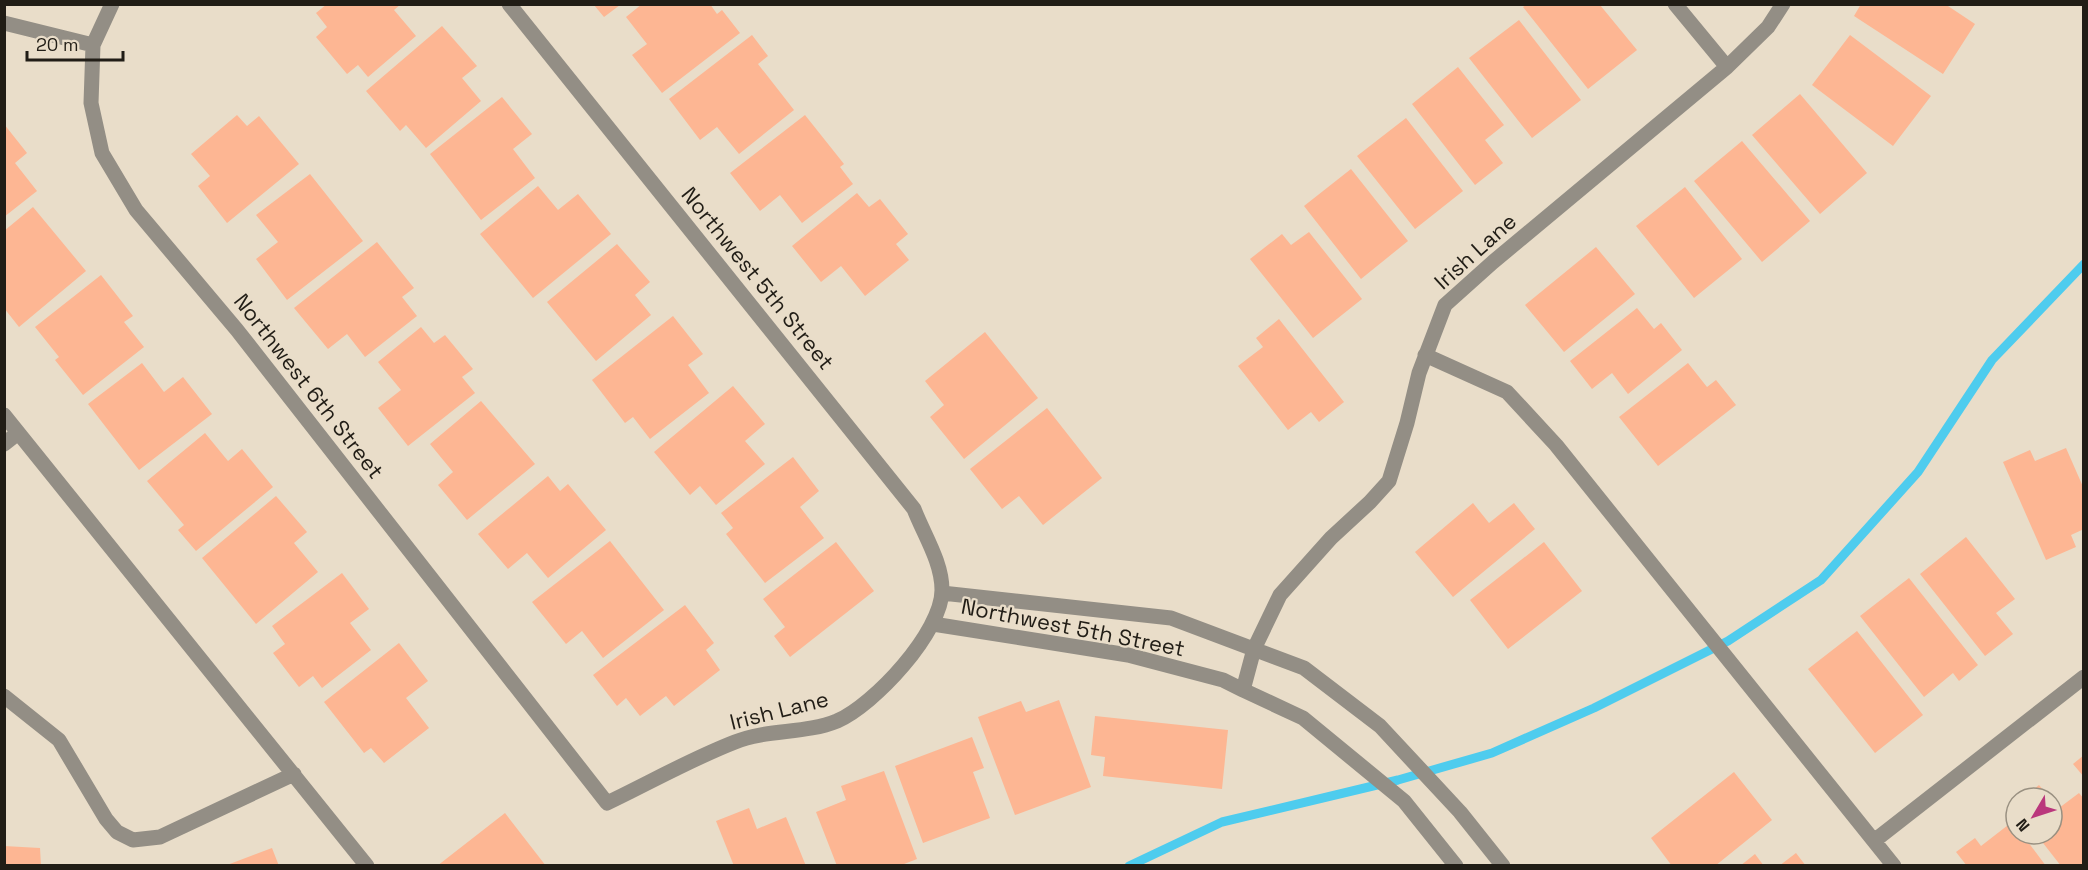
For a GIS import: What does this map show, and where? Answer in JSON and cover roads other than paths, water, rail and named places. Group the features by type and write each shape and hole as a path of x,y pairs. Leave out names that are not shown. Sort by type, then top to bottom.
{"street":[{"path":"4,23 93,45 112,4"},
{"name":"Northwest 5th Street","path":"509,4 914,509 941,573 942,593 933,624 1128,656 1223,680 1303,718 1404,801 1456,866"},
{"path":"1675,4 1727,67"},
{"name":"Irish Lane","path":"1244,690 1254,649 1280,595 1331,538 1371,502 1389,481 1425,355 1445,305 1493,262 1727,67 1768,27 1783,4"},
{"name":"Northwest 6th Street","path":"93,45 91,103 102,153 136,210 237,330 607,803"},
{"path":"1425,355 1507,392 1549,437 1894,866"},
{"path":"4,415 367,866"},
{"path":"4,444 18,433"},
{"name":"Northwest 5th Street","path":"942,593 1171,618 1304,668 1380,726 1460,812 1503,866"},
{"name":"Irish Lane","path":"607,803 737,741 815,728 838,720 858,708 887,684 933,624"},
{"path":"1874,841 2084,677"},
{"path":"4,696 59,740 106,819 117,832 133,840 160,837 294,774"}],"waterway":[{"path":"1129,866 1222,822 1398,780 1492,753 1594,708 1728,641 1821,580 1918,472 1992,360 2084,264"}]}
